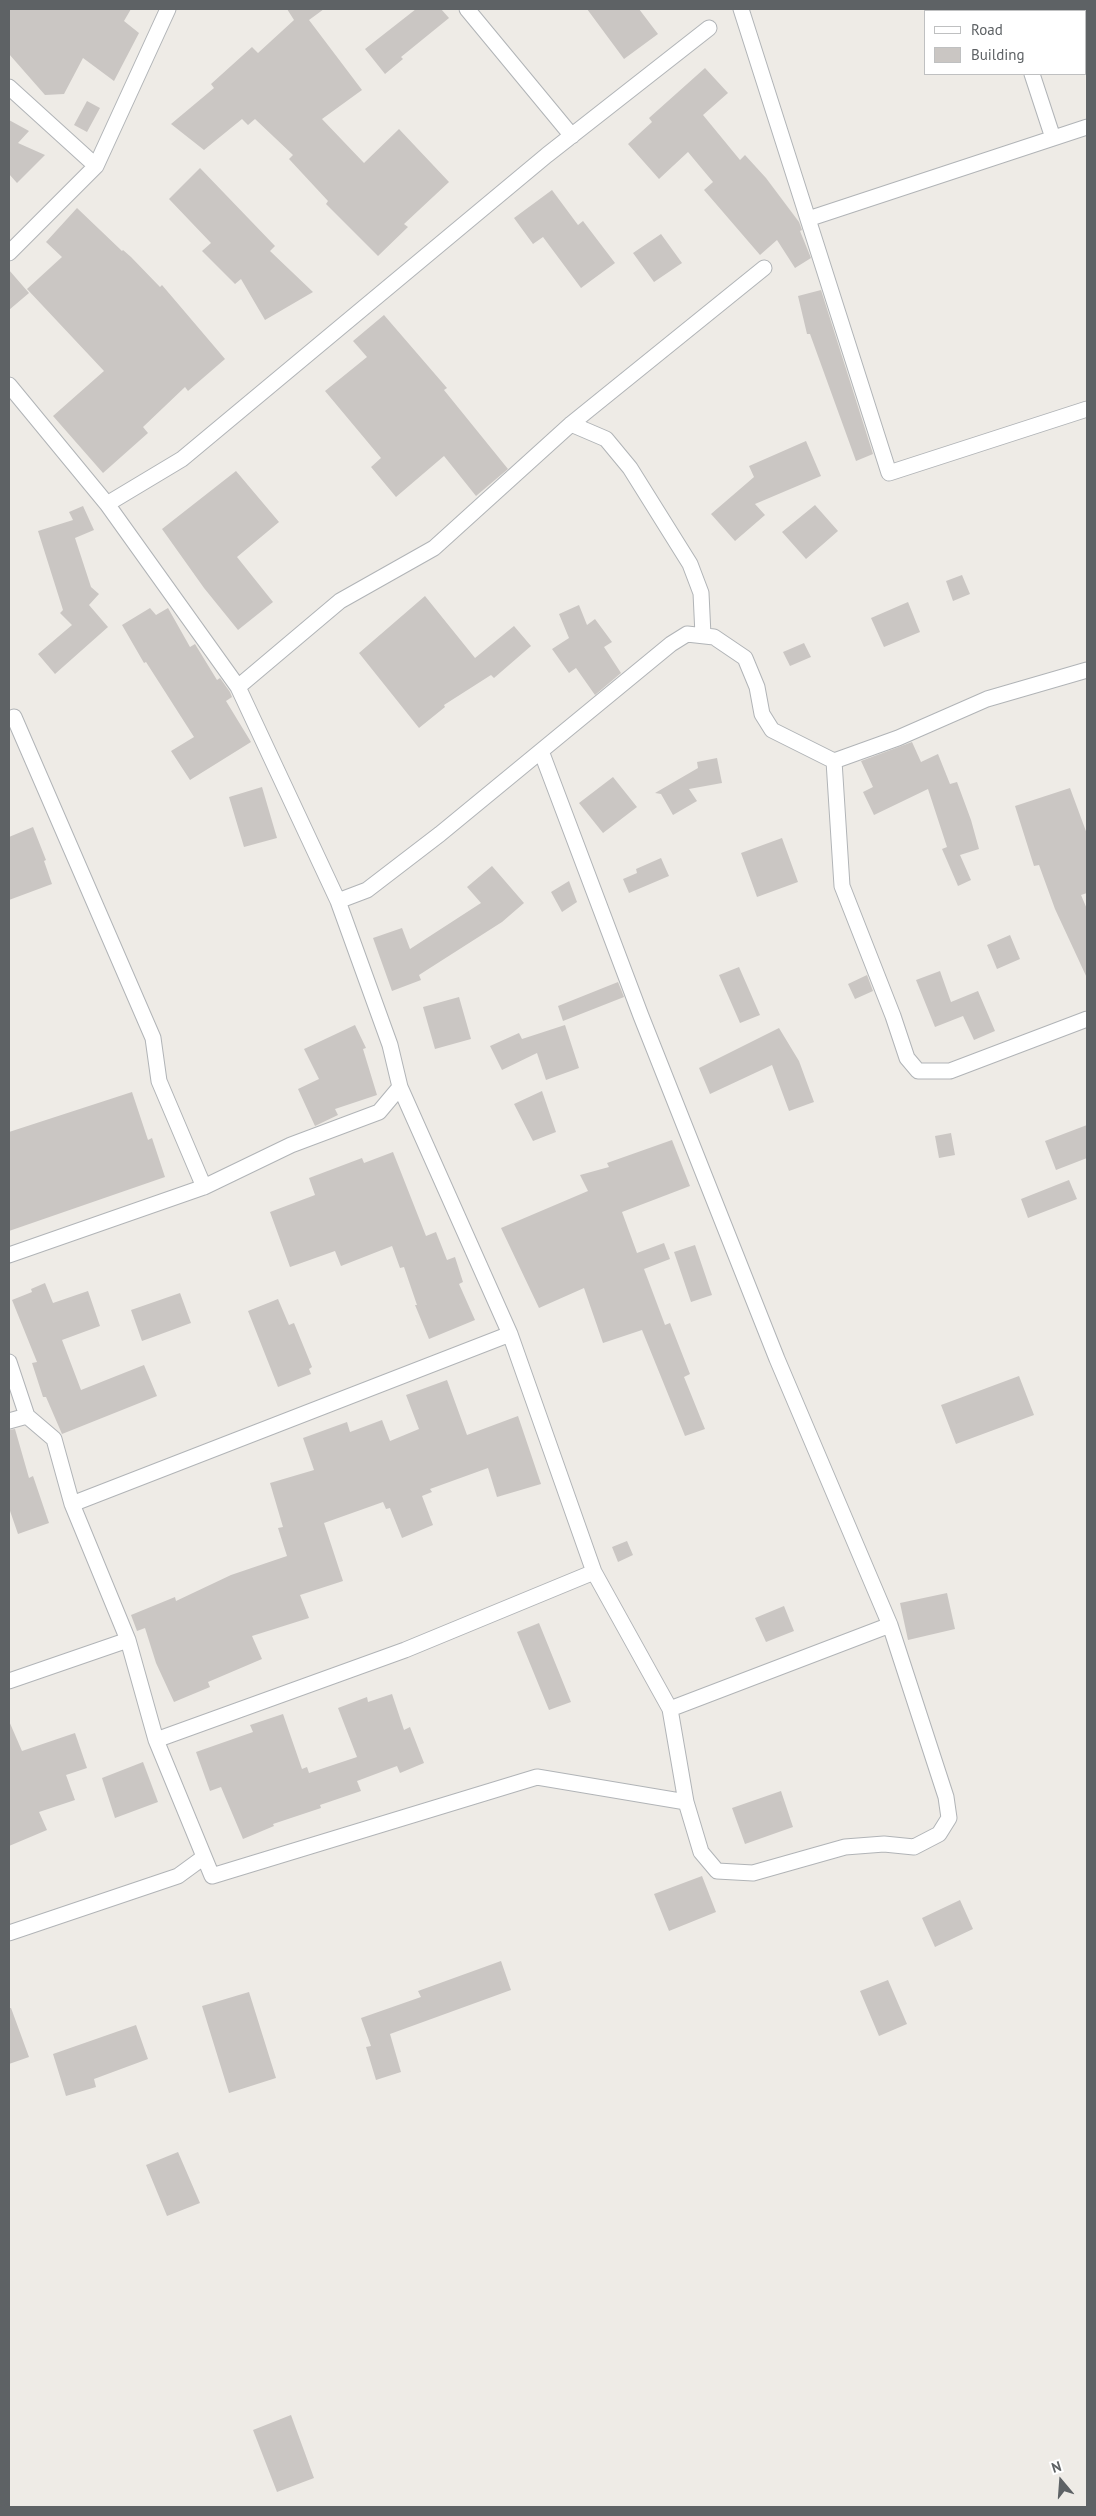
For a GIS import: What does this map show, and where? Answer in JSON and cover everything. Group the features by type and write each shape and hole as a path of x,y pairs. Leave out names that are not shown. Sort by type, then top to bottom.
{"street":[{"path":"9,253 96,166 168,9"},
{"path":"467,9 572,136"},
{"path":"741,9 889,473 1087,409"},
{"path":"107,504 182,459 572,136 709,28"},
{"path":"1032,75 1053,138"},
{"path":"9,87 96,166"},
{"path":"808,219 1087,127"},
{"path":"238,687 340,601 434,548 571,424 764,268"},
{"path":"9,385 107,504 238,687 338,901 390,1045 400,1088 510,1334 594,1572 670,1709 686,1802 701,1852 717,1871 753,1873 845,1846 884,1844 914,1847 939,1834 950,1818 946,1798 890,1625 777,1359 641,1016 541,751"},
{"path":"571,424 606,439 630,468 690,564 701,592 703,635"},
{"path":"338,901 367,890 440,834 671,644 687,634 714,637 745,658 757,686 762,714 772,730 834,761 898,738 987,699 1087,670"},
{"path":"14,717 154,1038 159,1082 204,1187"},
{"path":"834,761 842,886 907,1058 918,1071 950,1071 1087,1019"},
{"path":"9,1255 204,1187 291,1145 379,1112 400,1088"},
{"path":"72,1504 510,1334"},
{"path":"9,1362 27,1416 54,1439 72,1504 128,1640 156,1740 212,1876 538,1777 686,1802"},
{"path":"9,1420 27,1416"},
{"path":"156,1740 405,1650 594,1572"},
{"path":"670,1709 890,1625"},
{"path":"9,1681 128,1640"},
{"path":"9,1933 178,1876 204,1857"}],"building":[{"path":"9,9 131,9 124,21 139,33 114,81 83,58 64,94 45,95 9,54"},
{"path":"287,9 324,9 309,20 362,90 322,119 364,163 399,129 449,182 404,224 408,227 378,256 326,204 328,201 289,159 293,155 255,119 248,125 242,119 204,150 171,124 214,88 211,84 252,47 258,53 294,20"},
{"path":"416,9 441,9 449,18 401,57 403,59 385,74 365,49"},
{"path":"587,9 639,9 658,34 624,59"},
{"path":"705,68 728,93 703,115 740,160 745,155 766,178 799,222 802,230 800,231 811,258 795,268 777,240 760,255 704,190 713,182 688,152 659,179 628,144 652,122 649,118"},
{"path":"87,101 100,108 87,132 74,125"},
{"path":"9,120 29,131 18,143 45,155 17,183 9,174"},
{"path":"200,168 275,246 270,251 313,292 265,320 241,279 235,284 202,251 211,243 169,199"},
{"path":"552,190 578,225 583,221 615,263 581,288 543,237 533,244 514,218"},
{"path":"77,208 122,251 131,257 160,287 162,285 225,359 188,391 185,387 143,427 148,433 103,473 53,416 104,371 27,289 62,257 46,242"},
{"path":"661,234 682,263 654,282 633,253"},
{"path":"9,270 29,293 9,310"},
{"path":"821,290 873,454 856,461 810,334 807,334 798,296"},
{"path":"384,315 447,388 444,390 508,469 476,496 444,456 396,497 371,467 381,458 325,391 367,357 353,341"},
{"path":"806,441 821,476 755,504 765,515 735,541 711,514 754,477 749,466"},
{"path":"236,471 279,522 237,557 273,602 238,630 204,588 162,529"},
{"path":"815,505 838,531 806,559 782,532"},
{"path":"83,506 94,530 75,538 91,587 99,594 89,605 108,627 55,674 38,654 72,625 60,613 63,610 38,531 73,520 69,512"},
{"path":"962,575 970,594 953,601 946,581"},
{"path":"425,596 475,658 514,626 531,646 494,678 491,675 444,705 445,707 419,728 359,653"},
{"path":"908,602 920,632 884,647 871,618"},
{"path":"579,605 587,625 595,619 612,642 604,647 621,673 595,695 576,668 569,673 552,649 569,638 559,614"},
{"path":"150,608 156,615 168,608 190,647 195,644 217,680 220,678 230,692 232,697 226,701 251,742 190,780 171,751 194,737 146,662 144,663 122,625"},
{"path":"804,643 811,657 790,666 783,652"},
{"path":"912,742 921,762 938,754 950,784 957,782 971,820 979,849 960,855 971,880 958,886 942,849 947,847 928,789 874,815 863,792 873,787 861,761"},
{"path":"717,758 722,783 689,789 697,801 673,815 661,794 655,793 698,768 697,762"},
{"path":"613,777 637,807 603,833 579,803"},
{"path":"262,787 277,838 244,847 229,797"},
{"path":"1070,788 1087,834 1087,893 1081,895 1087,909 1087,978 1055,909 1039,865 1034,866 1015,806"},
{"path":"33,827 46,860 44,861 52,884 9,900 9,837"},
{"path":"782,838 798,882 757,897 741,853"},
{"path":"661,858 669,876 629,893 623,879 637,873 636,869"},
{"path":"492,866 524,903 502,922 419,975 421,980 392,991 373,938 402,928 410,949 481,903 467,887"},
{"path":"569,881 577,902 562,912 551,892"},
{"path":"1010,935 1020,959 997,969 987,945"},
{"path":"739,967 760,1015 740,1023 719,975"},
{"path":"940,971 951,1002 978,991 995,1031 974,1040 963,1016 935,1027 916,980"},
{"path":"867,975 873,991 855,999 848,984"},
{"path":"618,982 624,997 563,1021 558,1006"},
{"path":"459,997 471,1039 435,1049 423,1007"},
{"path":"355,1025 366,1048 363,1049 377,1095 335,1109 338,1115 315,1126 298,1089 319,1079 304,1049"},
{"path":"565,1025 579,1068 546,1080 537,1053 502,1070 490,1046 519,1033 522,1039"},
{"path":"779,1028 799,1061 814,1102 789,1111 772,1065 710,1094 699,1068"},
{"path":"542,1091 556,1132 533,1141 514,1104"},
{"path":"132,1092 148,1140 152,1138 165,1177 9,1231 9,1132"},
{"path":"1087,1125 1087,1158 1056,1170 1045,1141"},
{"path":"951,1133 955,1155 939,1158 935,1136"},
{"path":"672,1140 690,1186 622,1212 637,1253 664,1243 670,1259 644,1269 665,1325 670,1323 690,1374 684,1377 705,1429 685,1436 642,1330 603,1343 584,1288 539,1308 501,1228 588,1191 580,1175 609,1167 607,1163"},
{"path":"393,1152 426,1236 436,1232 447,1260 455,1257 463,1282 459,1284 475,1320 429,1339 415,1305 417,1305 404,1267 400,1268 392,1246 341,1266 335,1251 290,1267 270,1212 315,1195 309,1178 362,1158 364,1163"},
{"path":"1069,1180 1077,1199 1028,1218 1021,1199"},
{"path":"695,1245 712,1295 691,1302 674,1252"},
{"path":"45,1283 53,1303 88,1291 100,1326 62,1340 81,1390 144,1365 157,1396 62,1434 46,1397 43,1397 32,1363 37,1362 12,1300 32,1292 31,1289"},
{"path":"180,1293 191,1323 142,1341 131,1310"},
{"path":"278,1299 289,1325 294,1323 312,1367 309,1369 311,1374 278,1387 248,1311"},
{"path":"1019,1376 1034,1415 956,1444 941,1405"},
{"path":"447,1380 467,1435 518,1416 541,1484 497,1497 488,1468 430,1489 432,1492 422,1496 433,1525 402,1538 390,1508 386,1509 383,1502 324,1523 343,1581 300,1595 309,1618 252,1636 262,1659 208,1682 210,1687 174,1702 156,1663 145,1628 137,1631 131,1615 175,1597 176,1601 231,1575 287,1556 278,1528 283,1527 270,1483 314,1470 303,1438 347,1422 350,1432 382,1420 390,1441 419,1429 406,1395"},
{"path":"15,1429 29,1478 33,1476 49,1523 18,1534 9,1508 9,1430"},
{"path":"627,1541 633,1555 618,1562 612,1547"},
{"path":"947,1593 955,1629 908,1640 900,1603"},
{"path":"784,1606 794,1631 766,1642 755,1618"},
{"path":"539,1623 571,1702 549,1710 517,1632"},
{"path":"392,1694 404,1730 410,1727 424,1763 400,1773 397,1766 357,1781 361,1791 320,1805 321,1808 273,1824 274,1826 243,1839 221,1787 210,1791 196,1752 253,1732 250,1725 283,1714 302,1769 307,1767 309,1773 357,1757 338,1708 367,1697 368,1702"},
{"path":"9,1721 22,1751 75,1733 87,1768 66,1775 75,1800 39,1812 47,1830 9,1846"},
{"path":"143,1762 158,1802 115,1818 102,1778"},
{"path":"781,1791 793,1827 745,1844 732,1808"},
{"path":"702,1876 716,1912 669,1931 654,1894"},
{"path":"960,1900 973,1929 935,1947 922,1918"},
{"path":"501,1961 511,1990 390,2034 401,2072 376,2080 366,2047 371,2046 361,2018 421,1997 418,1991"},
{"path":"888,1980 907,2024 879,2036 860,1991"},
{"path":"249,1992 276,2078 229,2093 202,2006"},
{"path":"9,2008 11,2008 29,2057 9,2064"},
{"path":"136,2025 148,2059 94,2079 96,2087 66,2096 53,2054"},
{"path":"178,2152 200,2203 167,2216 146,2165"},
{"path":"291,2415 314,2478 277,2492 253,2430"}]}
